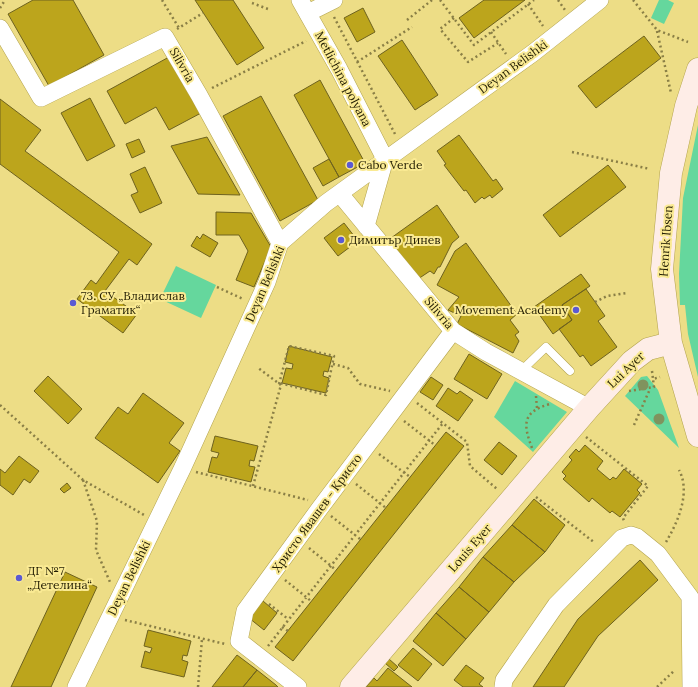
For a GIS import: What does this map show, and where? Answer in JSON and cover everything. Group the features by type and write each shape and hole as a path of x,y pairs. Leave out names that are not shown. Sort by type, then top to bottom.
{"main road":[{"name":"Henrik Ibsen","path":"698,69 686,106 671,174 663,244 662,269 671,343 698,436"},
{"name":"Lui Ayer","path":"580,403 648,349 671,343"},
{"name":"Louis Eyer","path":"351,687 573,428 580,403"}],"street":[{"name":"Deyan Belishki","path":"76,687 182,469 267,282 280,243 385,159 533,53 600,0"},
{"path":"304,6 330,2"},
{"name":"Metlichina polyana","path":"304,6 385,159"},
{"name":"Silivria","path":"0,28 41,98 172,32 199,95 280,243"},
{"path":"366,226 385,159"},
{"name":"Silivria","path":"340,194 453,332 580,403"},
{"name":"Христо Явашев - Кристо","path":"239,641 246,611 257,595 344,475 453,332"},
{"path":"503,687 504,680 556,605 622,538 628,535 640,538 658,554 690,597 691,687"},
{"path":"239,641 298,687"}],"lane":[{"path":"521,371 546,346 570,371"}],"path":[{"path":"0,8 5,0"},
{"path":"162,0 172,32 203,13"},
{"path":"407,20 432,0"},
{"path":"440,0 474,45 534,0"},
{"path":"558,0 567,13"},
{"path":"633,0 657,30 671,93"},
{"path":"330,2 357,62 402,147"},
{"path":"252,3 268,9"},
{"path":"528,4 546,29"},
{"path":"454,18 440,29 468,62 498,43"},
{"path":"357,62 412,26"},
{"path":"657,30 688,42"},
{"path":"491,32 508,58"},
{"path":"199,95 319,34"},
{"path":"572,152 650,169"},
{"path":"217,287 257,305"},
{"path":"595,302 607,296 627,293"},
{"path":"253,486 281,385 280,384 289,346 334,356 326,395 280,384 257,367"},
{"path":"332,364 348,368 360,384 406,394 467,442 470,466 608,552"},
{"path":"652,371 654,387"},
{"path":"653,379 660,377"},
{"path":"634,425 650,388"},
{"path":"539,468 527,434 526,426 529,414 537,408 580,403"},
{"path":"0,405 83,480 142,514"},
{"path":"392,412 435,445"},
{"path":"259,657 443,423"},
{"path":"573,428 648,486 624,518 628,535"},
{"path":"367,445 410,478"},
{"path":"182,469 311,500 360,540"},
{"path":"658,554 676,526 680,514 683,478 678,470"},
{"path":"344,475 386,508"},
{"path":"83,480 97,521 96,550 110,581 110,588"},
{"path":"297,539 336,570"},
{"path":"274,571 312,601"},
{"path":"257,595 288,619"},
{"path":"110,616 227,645 239,641"},
{"path":"282,627 288,631"},
{"path":"198,687 202,639"}],"green space":[{"path":"659,0 668,0 674,3 664,24 651,18"},
{"path":"698,125 698,377 688,334 685,305 680,305 679,274 683,198"},
{"path":"176,266 216,285 201,318 160,299"},
{"path":"647,376 658,390 679,448 625,396 641,377"},
{"path":"515,381 567,412 533,452 494,417"}],"building":[{"path":"33,0 73,0 104,55 49,86 8,14"},
{"path":"195,0 233,0 264,48 237,65"},
{"path":"484,0 525,0 474,38 459,18"},
{"path":"363,8 375,32 357,42 344,18"},
{"path":"644,36 661,58 596,108 578,86"},
{"path":"402,40 438,95 415,110 378,56"},
{"path":"169,57 201,113 169,130 156,107 125,124 107,91"},
{"path":"320,80 365,163 339,177 294,95"},
{"path":"261,96 318,200 280,221 223,116"},
{"path":"90,98 115,146 87,161 61,113"},
{"path":"0,99 41,130 25,151 152,244 137,265 129,259 105,291 137,314 123,333 77,299 91,280 96,284 119,252 0,164"},
{"path":"459,135 493,181 496,179 503,189 492,198 490,195 484,199 482,197 475,203 466,190 464,191 444,165 446,164 437,151"},
{"path":"207,137 240,195 198,194 171,146"},
{"path":"139,139 145,152 132,158 126,144"},
{"path":"329,159 339,177 323,186 313,168"},
{"path":"608,165 626,187 560,237 543,215"},
{"path":"145,167 162,203 140,213 131,195 138,192 130,174"},
{"path":"437,205 459,237 452,243 440,267 438,267 434,274 430,271 418,279 392,249 396,244 391,238"},
{"path":"216,212 251,213 271,247 254,287 236,280 248,251 239,235 216,235"},
{"name":"Димитър Динев","path":"344,223 358,241 338,256 324,238"},
{"path":"203,234 218,243 210,257 191,246 197,236 200,239"},
{"path":"466,243 517,314 510,320 519,332 515,335 519,341 513,353 457,324 461,316 448,310 459,297 437,285 455,251"},
{"path":"581,274 590,286 562,305 572,320 553,334 534,307"},
{"path":"586,289 605,316 598,321 617,347 591,366 583,355 580,357 559,329 572,320 562,305"},
{"path":"289,346 332,357 328,372 324,371 323,376 329,378 326,393 282,383 286,368 292,369 293,364 285,362"},
{"path":"469,354 502,374 487,399 454,379"},
{"path":"48,376 82,409 68,424 34,391"},
{"path":"431,377 443,385 433,400 420,392"},
{"path":"448,388 457,394 460,391 473,400 458,421 436,406"},
{"path":"143,393 184,423 169,443 180,451 158,483 95,438 118,407 128,414"},
{"path":"446,432 464,446 293,661 275,647"},
{"path":"215,436 258,446 254,461 250,460 249,466 255,467 251,482 208,472 212,457 217,458 219,453 211,451"},
{"path":"499,442 517,456 502,475 484,460"},
{"path":"585,445 603,461 597,469 610,480 613,477 616,479 624,469 642,484 637,490 640,493 620,517 612,511 610,513 592,498 589,502 563,479 566,476 562,472 572,460 569,457 576,449 579,452"},
{"path":"19,456 39,471 30,483 24,479 13,495 0,485 0,469 5,473"},
{"path":"67,483 71,488 64,493 60,489"},
{"path":"534,499 565,525 545,552 512,525"},
{"path":"512,525 545,552 514,582 483,557"},
{"path":"483,557 514,582 489,612 459,587"},
{"path":"640,560 658,580 598,636 564,687 533,687 578,619"},
{"path":"65,572 97,587 51,687 11,687"},
{"path":"459,587 489,612 466,639 436,613"},
{"path":"263,601 277,613 264,630 249,618"},
{"path":"436,613 466,639 443,666 413,641"},
{"path":"148,630 191,641 187,656 183,655 182,660 188,662 184,677 141,667 145,651 150,653 152,648 144,646"},
{"path":"413,648 432,664 418,681 398,665"},
{"path":"237,655 257,670 243,687 212,687"},
{"path":"389,659 398,667 394,671 385,663"},
{"path":"466,665 484,678 479,684 483,687 463,687 454,680"},
{"path":"388,668 412,687 366,687 374,678 377,681"},
{"path":"257,670 276,685 278,687 243,687"}],"place":[{"name":"Cabo Verde","path":"350,165"},
{"name":"Димитър Динев","path":"341,240"},
{"name":"73. СУ „Владислав Граматик“","path":"73,303"},
{"name":"Movement Academy","path":"576,310"},
{"name":"ДГ №7 „Детелина“","path":"19,578"}]}
